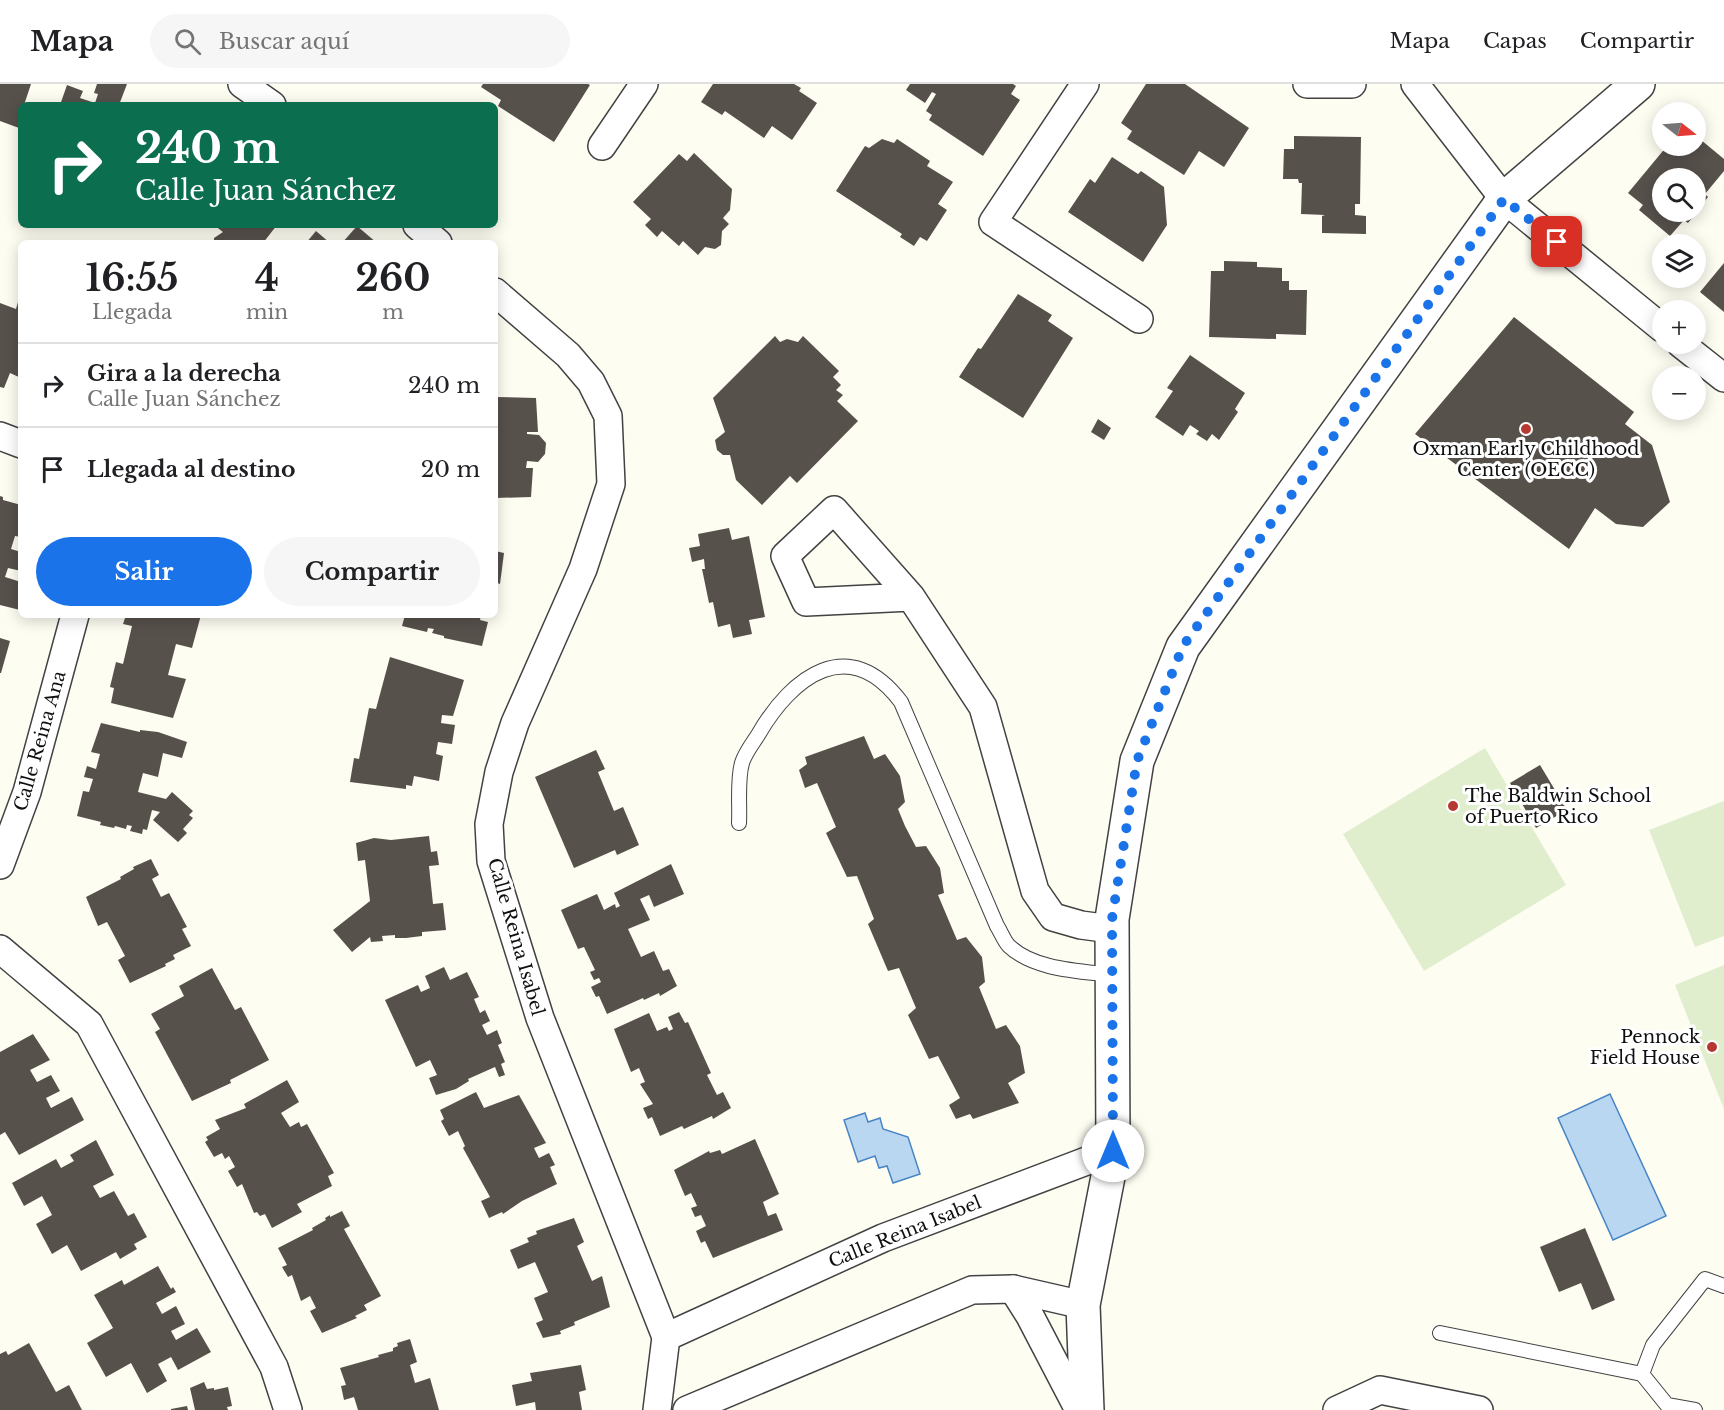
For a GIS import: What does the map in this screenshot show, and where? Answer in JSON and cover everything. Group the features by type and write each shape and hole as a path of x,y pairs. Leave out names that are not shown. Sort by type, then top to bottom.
{"street":[{"path":"242,84 268,102"},
{"path":"602,146 644,84"},
{"path":"1084,84 993,222 1139,319"},
{"path":"1307,84 1352,84"},
{"path":"1415,84 1504,199 1652,320"},
{"path":"1087,1410 1083,1305 1113,1151 1112,929 1137,761 1183,646 1504,199 1638,84"},
{"path":"420,228 434,240"},
{"name":"Calle Reina Isabel","path":"498,295 568,355 591,382 608,416 611,484 583,569 515,723 499,772 489,824 491,861 540,1018 666,1337 657,1410"},
{"path":"1694,354 1724,378"},
{"path":"0,436 18,443"},
{"path":"911,597 983,707 1008,787 1035,891 1053,916 1082,925 1112,929"},
{"name":"Calle Reina Ana","path":"0,865 27,792 74,618"},
{"path":"0,949 89,1024 274,1367 288,1410"},
{"name":"Calle Reina Isabel","path":"666,1337 883,1238 1113,1151"},
{"path":"687,1410 972,1290 1013,1289 1083,1305"},
{"path":"1013,1289 1030,1316 1079,1410"},
{"path":"1337,1410 1380,1390 1479,1410"}],"lane":[{"path":"739,823 742,763 771,714 794,686 831,668 857,666 889,685 901,702 997,926 1009,946 1032,959 1060,968 1112,975"},
{"path":"1642,1374 1653,1345 1705,1279 1724,1286"},
{"path":"1440,1333 1642,1374 1668,1404 1695,1410"}],"green space":[{"path":"1485,748 1566,885 1424,971 1343,834"},
{"path":"1724,801 1724,936 1695,947 1649,830"},
{"name":"Pennock Field House","path":"1724,965 1724,1109 1675,985"}],"water":[{"path":"1610,1094 1666,1216 1613,1240 1558,1118"},
{"path":"865,1113 868,1122 880,1118 883,1129 908,1137 920,1174 893,1183 887,1166 879,1168 875,1156 858,1162 844,1120"}],"building":[{"path":"0,84 31,84 25,102 18,102 18,128 0,121"},
{"path":"97,84 127,84 120,102 95,102 98,94 94,93"},
{"path":"483,84 590,85 554,142 498,106 501,100 481,87"},
{"path":"713,84 794,84 801,88 799,91 817,103 792,140 772,126 764,138 725,111 722,115 701,102"},
{"path":"910,84 1013,84 1016,86 1011,94 1020,100 983,156 929,120 932,115 926,111 936,94 932,92 925,103 906,90"},
{"path":"1146,84 1185,84 1249,128 1224,167 1199,151 1184,175 1127,139 1132,131 1121,123"},
{"path":"67,85 83,91 80,98 92,102 61,102"},
{"path":"1294,136 1361,137 1360,204 1355,204 1355,215 1366,216 1366,234 1322,233 1322,216 1325,215 1301,214 1302,183 1299,183 1298,179 1283,179 1284,149 1294,149"},
{"path":"882,139 894,143 897,139 930,161 927,166 953,182 938,204 947,210 927,241 920,237 914,246 900,237 902,234 836,191 865,146 869,148"},
{"path":"1706,144 1724,159 1724,171 1706,193 1706,168 1652,168 1652,221 1639,210 1643,205 1628,193 1659,156 1706,156"},
{"path":"694,153 732,189 730,210 723,218 729,224 722,231 721,245 715,249 705,247 698,255 683,241 679,246 662,231 657,237 645,225 651,219 633,202 679,154 687,161"},
{"path":"1112,157 1138,174 1141,171 1164,187 1167,225 1143,262 1068,212 1090,179 1095,183"},
{"path":"1653,222 1682,222 1672,234 1668,234"},
{"path":"218,228 275,228 265,240 214,240 223,232"},
{"path":"355,228 359,228 373,240 345,240"},
{"path":"316,231 326,240 308,240"},
{"path":"1224,261 1257,262 1257,267 1282,268 1282,281 1289,281 1289,290 1307,290 1306,335 1276,334 1276,339 1209,337 1211,271 1224,271"},
{"path":"1724,263 1724,312 1700,292 1706,288 1706,285"},
{"path":"1018,294 1052,315 1048,321 1073,338 1023,418 959,377"},
{"path":"18,302 18,377 10,373 4,388 0,387 0,303 16,309"},
{"name":"Oxman Early Childhood Center (OECC)","path":"1514,317 1634,412 1625,424 1652,445 1670,502 1643,527 1616,524 1595,508 1569,549 1415,434"},
{"path":"775,336 780,342 787,339 798,342 803,336 839,371 833,377 841,385 836,390 843,395 837,401 858,421 797,483 790,476 762,505 736,480 730,455 723,455 717,450 715,440 725,432 713,398"},
{"path":"1190,355 1245,393 1235,409 1238,412 1219,440 1212,434 1207,441 1196,434 1199,431 1190,425 1183,436 1155,417 1173,391 1167,388"},
{"path":"498,397 536,398 538,432 527,432 527,434 539,435 546,443 545,454 538,462 527,461 526,468 533,468 531,497 498,498"},
{"path":"1098,419 1111,428 1104,440 1091,432"},
{"path":"0,496 3,500 18,504 18,536 15,536 11,549 18,551 18,570 8,568 5,577 18,581 18,610 0,605"},
{"path":"729,528 732,540 749,536 765,617 749,620 752,634 733,638 730,624 718,627 713,602 709,603 702,569 705,569 704,559 692,562 689,548 700,546 698,534"},
{"path":"498,552 504,553 500,584 498,583"},
{"path":"125,618 200,618 192,648 176,644 168,675 186,679 173,718 111,703 114,688 110,687 116,662 123,664 132,626 123,624"},
{"path":"404,618 480,618 480,620 488,622 482,646 444,638 444,636 432,633 434,629 428,628 427,632 402,626"},
{"path":"0,638 10,641 1,673 0,673"},
{"path":"390,657 464,680 453,716 442,715 441,723 455,725 452,744 438,742 436,754 443,756 439,781 414,776 412,786 406,785 406,789 350,782 354,758 359,759 369,708 376,709"},
{"path":"101,723 140,732 140,730 158,732 187,742 182,758 163,753 158,777 143,773 138,792 166,799 172,792 193,811 189,815 193,818 183,829 187,833 178,842 153,820 160,812 152,810 147,830 143,829 142,834 130,831 132,826 127,825 126,829 115,826 114,828 77,816 83,791 89,792 93,779 84,777 87,766 96,769 100,754 91,752"},
{"path":"864,736 874,759 885,754 900,776 905,802 898,809 905,826 916,847 926,846 940,868 944,893 938,895 957,940 966,937 982,957 985,982 979,987 996,1029 1006,1025 1020,1046 1025,1073 1008,1083 1019,1103 973,1119 970,1114 956,1119 949,1105 960,1098 938,1056 929,1059 908,1015 916,1008 899,968 888,971 868,924 874,919 857,876 847,877 826,833 836,827 817,783 805,788 799,770 807,764 805,757"},
{"path":"596,750 605,769 598,772 614,811 623,807 639,845 617,855 615,850 574,868 535,777"},
{"path":"1540,765 1567,810 1536,828 1510,783"},
{"path":"429,836 431,852 437,851 439,865 429,866 433,904 443,903 446,930 422,932 422,936 406,938 395,938 395,935 382,936 383,941 371,942 370,937 352,952 333,930 370,901 365,860 358,861 356,843 374,838 391,840"},
{"path":"151,859 159,875 152,879 161,897 169,893 187,927 182,929 191,946 173,955 175,959 165,964 166,966 130,983 118,960 125,956 107,922 98,926 86,897 121,879 120,877 134,869 133,867"},
{"path":"671,864 684,894 654,907 649,895 640,899 650,920 628,929 641,957 654,951 663,971 669,969 677,986 660,996 659,993 644,1000 643,998 607,1014 599,996 596,997 591,987 601,982 599,978 594,980 590,972 595,970 584,947 578,949 561,910 597,894 604,910 615,904 616,908 620,906 614,893"},
{"path":"444,967 450,980 467,972 479,997 474,999 480,1013 485,1010 490,1021 482,1025 487,1035 497,1030 502,1043 498,1045 505,1062 501,1064 505,1075 499,1077 495,1067 468,1079 469,1081 456,1089 436,1095 429,1078 437,1075 430,1060 416,1067 385,1000 418,985 421,992 430,988 425,976"},
{"path":"212,968 235,1010 241,1007 269,1060 230,1080 231,1083 192,1101 155,1032 160,1029 151,1014 184,996 179,986"},
{"path":"679,1012 685,1023 688,1022 711,1073 707,1075 717,1095 723,1092 731,1108 713,1119 712,1116 684,1129 682,1126 660,1136 652,1117 648,1119 643,1108 653,1104 640,1084 645,1082 639,1068 631,1072 614,1029 649,1013 657,1031 667,1027 669,1031 673,1029 668,1017"},
{"path":"33,1034 50,1060 30,1070 37,1082 51,1075 60,1091 46,1098 51,1108 72,1097 84,1120 19,1155 5,1132 0,1135 0,1052"},
{"path":"287,1080 299,1102 281,1113 290,1127 299,1122 301,1127 307,1124 334,1173 328,1176 332,1186 297,1204 302,1212 272,1228 265,1214 260,1216 257,1212 254,1213 242,1184 237,1187 228,1171 235,1167 229,1156 225,1159 222,1153 214,1157 205,1142 208,1140 206,1137 220,1129 215,1120 246,1108 244,1104"},
{"path":"476,1092 484,1108 519,1095 546,1143 534,1148 539,1158 549,1153 555,1165 550,1167 557,1184 522,1201 503,1214 502,1212 489,1218 481,1201 490,1197 463,1148 465,1146 458,1131 449,1136 441,1121 444,1119 440,1110"},
{"path":"755,1139 779,1194 763,1202 768,1216 776,1213 783,1230 713,1258 705,1241 701,1243 696,1231 706,1226 701,1215 695,1217 691,1208 697,1206 691,1193 685,1196 674,1170 709,1151 710,1153 720,1150 722,1154"},
{"path":"96,1140 114,1175 93,1186 100,1198 114,1191 128,1216 134,1213 147,1237 134,1244 137,1249 120,1259 116,1252 81,1271 67,1245 52,1254 36,1224 52,1215 42,1196 24,1206 12,1183 56,1159 61,1168 74,1161 70,1155"},
{"path":"342,1211 350,1226 344,1229 381,1296 364,1305 367,1310 355,1316 357,1318 322,1333 310,1311 316,1308 310,1296 301,1301 292,1275 288,1277 282,1267 287,1265 278,1248 313,1230 312,1228 330,1215 330,1217"},
{"path":"574,1218 584,1242 577,1246 592,1281 602,1276 610,1307 574,1322 575,1325 560,1331 561,1334 543,1338 536,1323 543,1320 534,1298 548,1292 535,1262 518,1269 510,1250 529,1242 527,1238 537,1234 536,1231"},
{"path":"1585,1228 1615,1300 1592,1310 1581,1283 1559,1292 1540,1247"},
{"path":"158,1266 171,1289 173,1287 176,1292 156,1303 162,1314 176,1306 185,1324 171,1331 176,1340 197,1328 211,1352 178,1370 171,1357 158,1364 167,1381 147,1393 131,1363 106,1377 87,1343 113,1328 94,1295 122,1280 124,1285"},
{"path":"410,1339 417,1362 410,1365 415,1383 430,1378 439,1410 358,1410 354,1397 344,1400 341,1386 346,1385 340,1368 379,1357 378,1355 393,1351 393,1348 398,1346 397,1343"},
{"path":"29,1343 56,1392 69,1385 82,1410 0,1410 0,1354 6,1351 8,1355"},
{"path":"581,1365 586,1390 579,1392 582,1410 536,1410 535,1402 516,1406 512,1385 532,1381 530,1373"},
{"path":"204,1382 207,1389 228,1387 232,1406 227,1407 228,1410 195,1410 190,1388"},
{"path":"187,1406 188,1410 171,1410 171,1409"}],"place":[{"name":"Oxman Early Childhood Center (OECC)","path":"1526,429"},
{"name":"The Baldwin School of Puerto Rico","path":"1453,806"},
{"name":"Pennock Field House","path":"1712,1047"}],"route":[{"path":"1113,1151 1112,919 1137,761 1183,646 1504,199 1557,242"}]}
